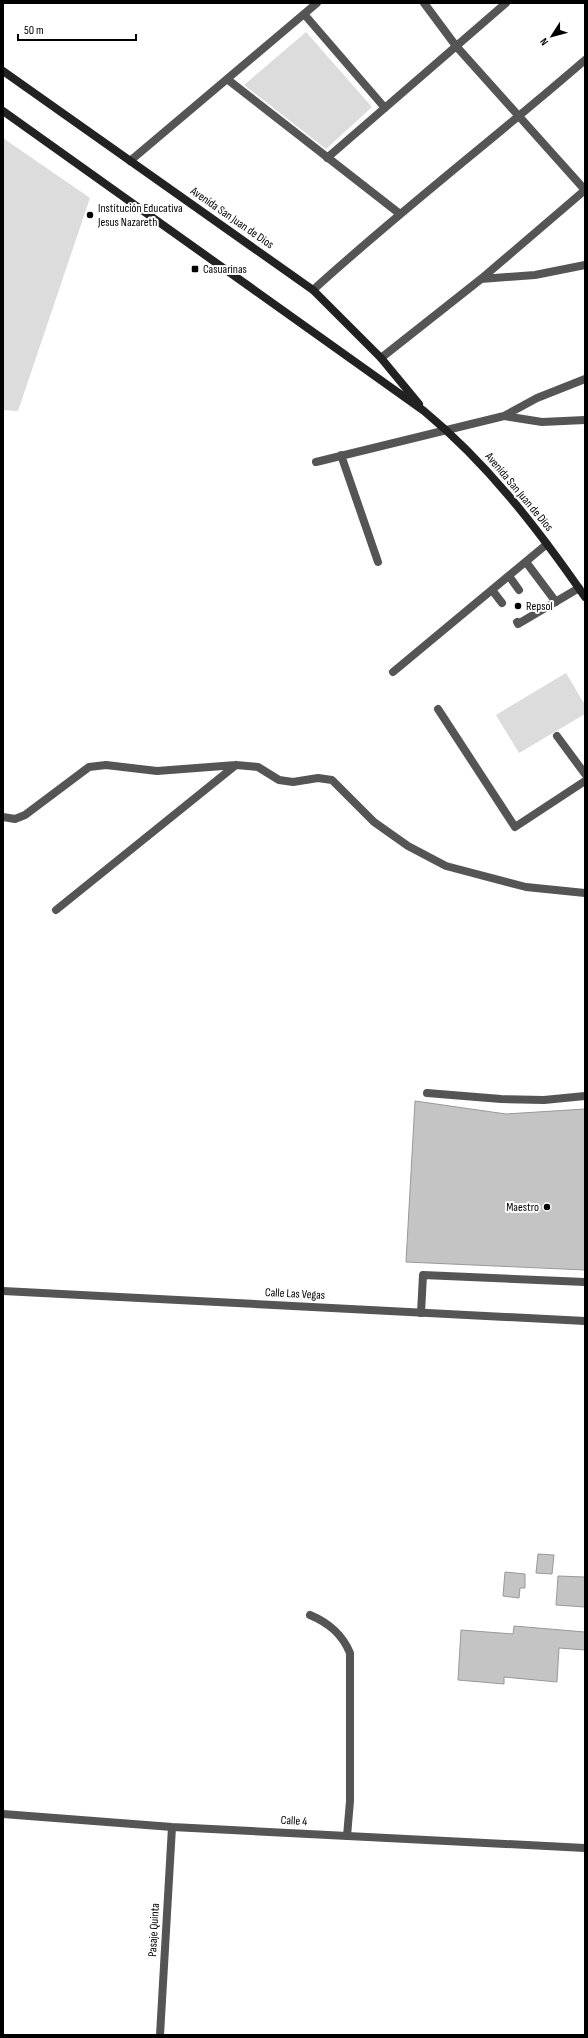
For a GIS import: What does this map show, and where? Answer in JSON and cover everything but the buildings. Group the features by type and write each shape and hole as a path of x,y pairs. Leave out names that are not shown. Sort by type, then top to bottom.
{"main road":[{"name":"Avenida San Juan de Dios","path":"3,71 313,290 381,358 424,411"},
{"name":"Avenida San Juan de Dios","path":"3,111 424,411 447,430 476,458 506,492 547,544 585,597"}],"street":[{"path":"130,162 317,3"},
{"path":"381,358 481,279 585,190 456,46 424,3"},
{"path":"327,158 506,3"},
{"path":"304,14 385,108"},
{"path":"313,290 400,214 519,117 585,60"},
{"path":"227,79 400,214"},
{"path":"481,279 535,275 585,265"},
{"path":"316,462 504,416 537,398 585,379"},
{"path":"504,416 542,422 585,420"},
{"path":"341,456 378,562"},
{"path":"393,672 547,544"},
{"path":"526,562 556,602"},
{"path":"509,576 519,590"},
{"path":"517,622 518,624 535,611 556,602 579,588"},
{"path":"492,590 502,603"},
{"path":"438,709 515,827 585,781"},
{"path":"557,736 585,774"},
{"path":"3,817 15,819 25,815 89,767 106,765 157,771 236,765 258,767 279,780 294,782 318,778 332,780 374,822 408,846 446,866 526,887 585,893"},
{"path":"56,910 236,765"},
{"path":"427,1093 544,1100 585,1096"},
{"path":"421,1313 423,1275 585,1282"},
{"name":"Calle Las Vegas","path":"3,1290 585,1321"},
{"path":"310,1615 334,1628 350,1653 350,1801 347,1836"},
{"name":"Calle 4","path":"3,1814 172,1827 585,1848"},
{"name":"Pasaje Quinta","path":"160,2035 172,1827"}],"shaded area":[{"path":"306,32 372,107 326,149 244,85"},
{"path":"3,138 90,198 18,411 3,410"},
{"path":"566,673 585,705 585,714 519,753 496,715"}],"place":[{"name":"Institución Educativa Jesus Nazareth","path":"90,215"},
{"name":"Casuarinas","path":"195,269"},
{"name":"Repsol","path":"518,606"},
{"name":"Maestro","path":"547,1207"}]}
